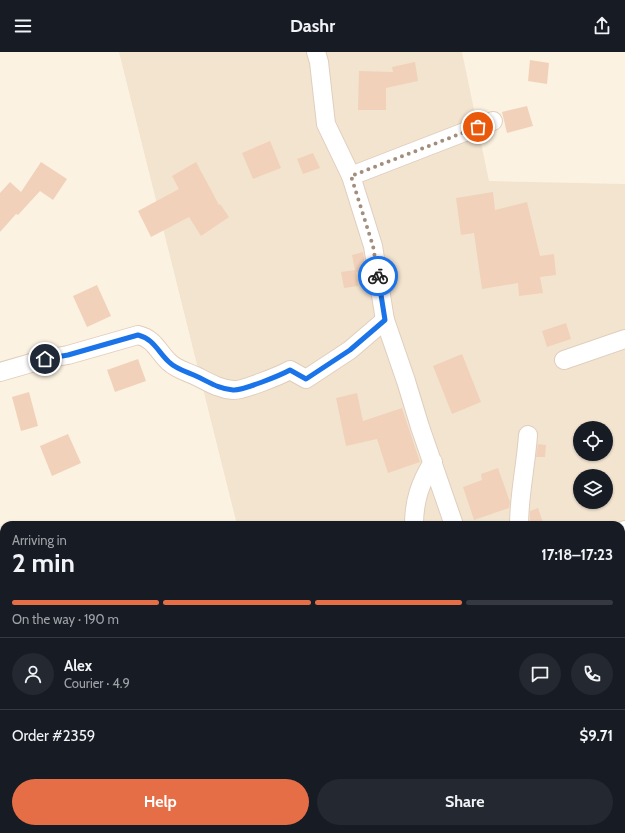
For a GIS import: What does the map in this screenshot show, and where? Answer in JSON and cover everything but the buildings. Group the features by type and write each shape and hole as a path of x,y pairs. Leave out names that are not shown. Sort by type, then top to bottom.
{"street":[{"path":"316,52 319,62 326,124 351,176 373,246 385,320 453,521"},
{"path":"351,176 493,121"},
{"path":"0,372 138,335 151,341 170,364 217,387 235,390 276,377 290,370 306,379 350,350 385,320"},
{"path":"564,360 625,339"},
{"path":"519,521 528,435"},
{"path":"414,521 414,510 422,480 433,462"}],"shaded area":[{"path":"119,52 462,52 489,181 625,184 625,521 236,521"}],"way so far":[{"path":"378,276 373,246 351,176 478,127"}],"route":[{"path":"45,359 68,355 138,335 151,341 170,364 217,387 235,390 276,377 290,370 306,379 325,365 350,350 385,320 378,276"}]}
